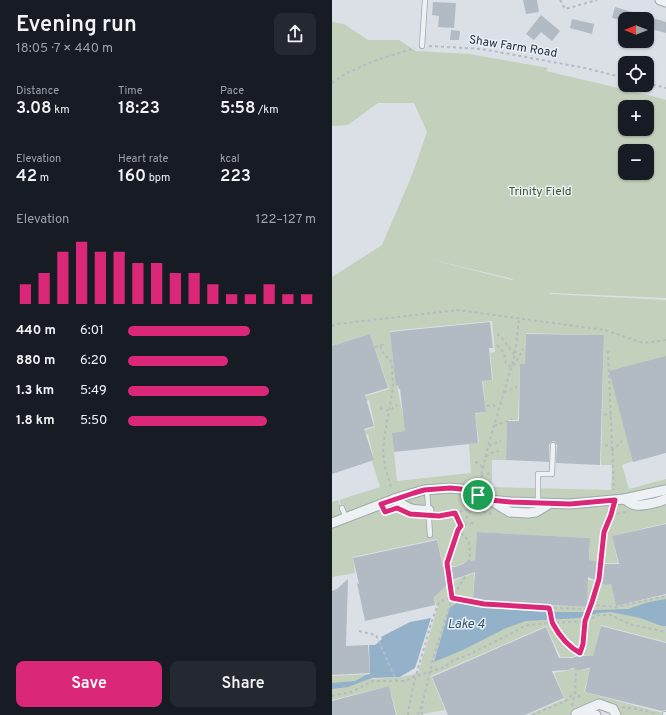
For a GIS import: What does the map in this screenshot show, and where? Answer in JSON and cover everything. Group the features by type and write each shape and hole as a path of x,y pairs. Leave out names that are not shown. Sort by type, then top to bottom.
{"street":[{"path":"660,0 666,2"},
{"path":"332,523 346,518 393,495 414,493 430,487 461,489 490,500 510,512 536,512 549,504"},
{"path":"490,500 549,504 585,503 620,500 666,490"},
{"path":"393,495 410,509 429,513"},
{"path":"620,500 635,505 640,505 660,502 666,499"},
{"path":"573,712 599,704 613,709 616,715"},
{"path":"573,712 596,715"}],"lane":[{"path":"422,46 425,0"},
{"path":"538,503 538,474 552,474 552,445"},
{"path":"430,487 430,535"},
{"path":"342,508 346,518"}],"path":[{"path":"560,0 565,9 597,0"},
{"name":"Shaw Farm Road","path":"332,83 348,73 374,61 422,46 482,49 585,68 618,76"},
{"path":"654,85 666,88"},
{"path":"332,326 337,324 458,310 605,330 643,343 666,340"},
{"path":"452,598 447,563 458,530 472,509 478,495 485,457 515,355 520,319"},
{"path":"497,334 515,355"},
{"path":"375,347 385,344"},
{"path":"380,346 385,356 390,359 392,365 393,388 383,450 385,467 393,495"},
{"path":"497,346 504,353 506,363 512,367"},
{"path":"512,367 523,349"},
{"path":"573,712 576,667 583,644 585,621 599,579 604,532 611,515 620,500 612,452 608,351"},
{"path":"504,392 517,387"},
{"path":"389,411 397,405"},
{"path":"487,406 493,406 498,409"},
{"path":"380,408 389,411"},
{"path":"604,414 611,416"},
{"path":"494,426 512,419"},
{"path":"488,446 501,441"},
{"path":"612,452 622,441"},
{"path":"605,445 612,448"},
{"path":"485,457 491,453 499,452"},
{"path":"475,462 483,468"},
{"path":"481,476 490,473"},
{"path":"429,513 439,516 472,509 498,515"},
{"path":"455,513 461,526"},
{"path":"461,526 470,523 476,524"},
{"path":"418,715 450,602 469,570 469,541 458,530"},
{"path":"592,602 595,605 616,607 666,596"},
{"path":"408,715 418,667 435,612 440,601 452,598 484,604 550,609 589,608"},
{"path":"550,609 552,622 566,642 574,650 580,653"},
{"path":"332,696 351,692 373,681 405,681 442,668 454,660 475,652 525,626 552,622 585,621 599,615 611,616 628,624 666,632"},
{"path":"359,631 376,636 396,680"},
{"path":"422,715 423,701"}],"green space":[{"name":"Trinity Field","path":"332,22 344,24 368,40 399,40 416,51 470,54 548,68 546,71 618,88 618,92 635,92 666,100 666,298 549,292 550,294 666,300 666,356 633,461 622,465 629,489 666,479 666,490 624,499 511,502 472,492 427,489 346,517 339,500 380,487 372,461 374,460 368,434 364,435 363,431 375,427 369,400 355,405 353,400 389,389 370,334 332,346 332,277 382,245 412,175 427,132 414,103 378,103 348,125 332,126","holes":["421,257 513,279 512,280","492,321 495,352 490,353 493,380 483,381 486,412 475,414 479,442 469,444 471,473 397,481 392,433 406,431 398,391 395,358 393,358 390,331","526,333 604,335 601,465 612,465 611,490 492,487 492,460 506,460 507,420 518,420 520,364 525,364"]},
{"path":"461,490 510,513 549,505 624,500 635,506 666,500 666,523 612,536 618,563 599,562 598,564 589,568 590,538 477,532 475,565 472,560 468,560 460,565 446,567 444,569 437,539 353,557 355,573 332,577 332,524 414,493"},
{"path":"338,500 345,517 332,522 332,502"},
{"path":"474,573 473,602 586,607 588,580 611,584 616,606 666,595 666,642 601,625 593,657 578,654 572,657 561,658 546,626 431,676 445,710 417,715 397,715 389,686 332,700 332,676 370,674 372,679 401,677 418,673 438,606 436,606 431,583 439,592 453,581"},
{"path":"571,669 590,669 584,692 663,713 662,715 616,715 607,706 569,715 528,715 565,699 554,673"}],"water":[{"name":"Lake 4","path":"666,599 666,626 640,618 611,612 599,613 579,618 526,621 504,629 463,650 434,662 450,607 457,603 484,608 546,612 584,612 628,609 649,602"},
{"path":"431,618 415,668 400,677 372,678 348,687 332,689 332,683 355,681 370,674 369,645 375,645 382,639 381,637 410,622"}],"building":[{"path":"523,0 537,0 539,12 526,14"},
{"path":"433,2 456,3 454,28 438,27 439,16 432,15"},
{"path":"615,7 632,12 618,12 618,19 612,18"},
{"path":"541,15 560,31 552,41 541,32 534,40 526,34"},
{"path":"654,18 666,22 666,33 654,30"},
{"path":"572,19 594,24 592,34 570,28"},
{"path":"451,30 460,31 459,40 450,40"},
{"path":"490,322 493,348 489,348 492,380 482,381 486,412 475,413 478,443 394,452 392,433 405,431 400,389 398,385 396,386 390,332"},
{"path":"370,334 388,388 365,395 374,426 364,429 374,460 332,474 332,346"},
{"path":"526,334 604,335 600,465 556,463 557,445 554,441 549,444 549,462 506,460 507,421 519,421 520,364 525,364"},
{"path":"666,356 666,453 633,462 609,371"},
{"path":"666,524 666,594 616,606 611,584 606,585 588,577 587,607 473,601 475,572 452,580 434,597 435,605 365,621 353,558 437,540 443,567 455,567 468,560 475,561 477,532 590,538 589,560 606,564 619,564 612,536"},
{"path":"348,579 346,646 368,645 370,673 332,675 332,591 337,589"},
{"path":"601,626 666,643 666,710 662,711 585,692 590,668 579,670 572,668 568,670 552,671 564,698 525,715 448,715 432,677 546,627 559,658 593,656"},
{"path":"389,686 396,715 332,715 332,701"}],"route":[{"path":"450,488 461,489 478,495 490,500 549,504 570,504 615,500 604,532 599,579 585,621 583,644 580,653 574,650 566,642 552,623 549,608 477,604 452,598 447,563 458,530 461,526 455,513 439,516 410,514 397,508 385,512 381,504 424,490 450,488"}]}
